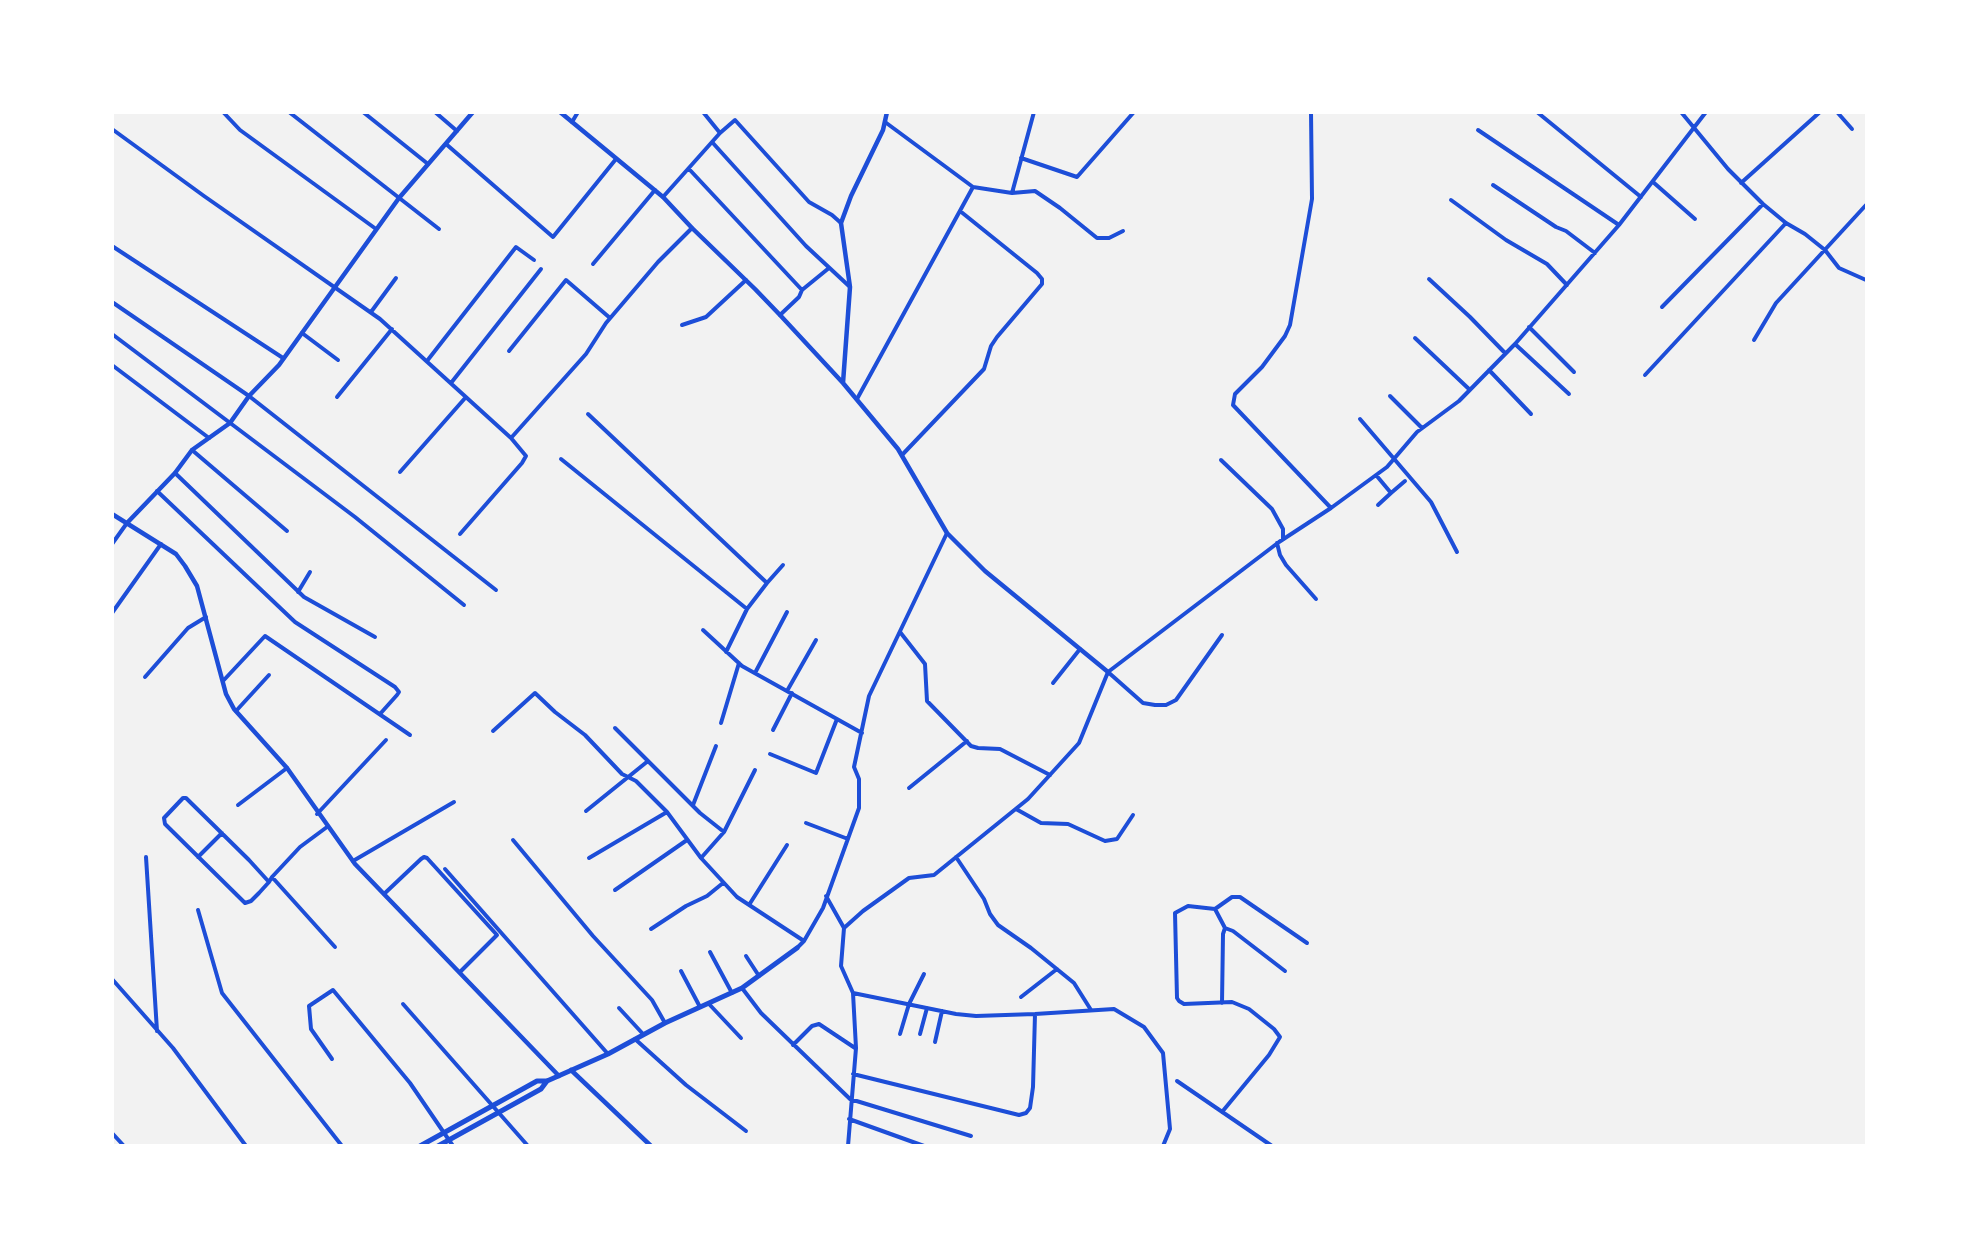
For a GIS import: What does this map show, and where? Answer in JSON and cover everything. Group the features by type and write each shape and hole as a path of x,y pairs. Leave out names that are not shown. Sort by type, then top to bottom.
{"main road":[{"path":"420,1146 537,1081 547,1081 608,1054 665,1023 742,988 797,948"},
{"path":"438,1146 541,1089 547,1081"}],"street":[{"path":"223,112 240,130 376,229"},
{"path":"289,112 439,229"},
{"path":"363,112 428,164"},
{"path":"436,112 457,131"},
{"path":"112,544 127,523 175,473 192,450 230,423 249,396 284,358 399,198 473,112"},
{"path":"560,112 663,197 780,315 843,383 902,454 947,533 985,571 1143,703 1155,706 1166,705 1176,700 1222,635"},
{"path":"572,122 578,112"},
{"path":"703,112 720,132"},
{"path":"843,383 850,286 841,223 851,196 883,130 888,112"},
{"path":"1012,193 1034,112"},
{"path":"1021,158 1077,177 1134,112"},
{"path":"1311,112 1312,199 1290,325 1285,336 1262,367 1235,394 1232,405 1331,508"},
{"path":"1537,112 1641,198"},
{"path":"1681,112 1742,183 1763,204 1786,223 1805,234 1825,250 1839,268 1866,280"},
{"path":"844,928 863,911 909,878 934,875 1028,799 1079,743 1108,672 1277,543 1331,508 1376,475 1394,459 1422,428 1459,401 1515,344 1619,225 1706,112"},
{"path":"1742,183 1820,112"},
{"path":"1837,112 1852,130"},
{"path":"663,197 720,132 735,120 809,202 832,215 841,223"},
{"path":"885,122 973,187 1012,193 1035,191 1060,208 1097,238 1109,238 1123,232"},
{"path":"112,129 204,196 371,312 511,438 526,456 460,534"},
{"path":"1478,130 1619,225"},
{"path":"712,142 806,246 850,286"},
{"path":"446,144 553,237 616,159"},
{"path":"689,169 802,290"},
{"path":"1653,182 1695,219"},
{"path":"1493,185 1595,252"},
{"path":"856,399 973,187"},
{"path":"593,264 655,190"},
{"path":"1451,200 1506,240 1547,264 1567,285"},
{"path":"1662,307 1763,204"},
{"path":"1754,340 1776,303 1866,205"},
{"path":"902,454 984,369 991,346 996,337 1042,284 1042,279 1037,272 960,211"},
{"path":"1645,375 1786,223"},
{"path":"511,438 586,354 610,318 658,262 692,228"},
{"path":"112,246 284,358"},
{"path":"427,361 516,247 534,260"},
{"path":"780,315 799,297 802,290 829,268"},
{"path":"451,383 541,269"},
{"path":"371,312 396,278"},
{"path":"1429,279 1470,317 1505,354"},
{"path":"509,351 566,280 610,318"},
{"path":"682,325 706,317 746,280"},
{"path":"112,302 249,396 496,590"},
{"path":"1529,328 1574,372"},
{"path":"337,397 392,329"},
{"path":"302,333 338,360"},
{"path":"112,334 355,517 464,605"},
{"path":"1415,338 1470,390"},
{"path":"1515,344 1569,394"},
{"path":"112,365 209,438"},
{"path":"1489,370 1530,414"},
{"path":"1390,396 1422,428"},
{"path":"400,472 466,397"},
{"path":"588,414 767,583"},
{"path":"1360,419 1432,502 1457,552"},
{"path":"192,450 288,531"},
{"path":"561,459 748,609"},
{"path":"1220,460 1272,508 1283,529 1283,539"},
{"path":"175,473 304,597 375,637"},
{"path":"1376,475 1391,493"},
{"path":"1378,505 1405,481"},
{"path":"158,491 295,622 395,687 399,692 397,696 380,714"},
{"path":"112,514 176,554 198,586 226,694 236,711 286,768 353,861 559,1076"},
{"path":"797,948 804,941 823,908 858,808 860,779 854,767 869,696 947,533"},
{"path":"1277,543 1280,555 1286,565 1316,599"},
{"path":"112,613 161,544"},
{"path":"726,652 748,609 782,564"},
{"path":"298,592 310,572"},
{"path":"755,673 787,612"},
{"path":"145,677 188,628 206,617"},
{"path":"704,630 738,663 862,733"},
{"path":"900,632 925,664 927,701 971,746 1000,749 1050,775"},
{"path":"222,682 265,636 410,735"},
{"path":"787,691 816,640"},
{"path":"1053,683 1080,649"},
{"path":"721,723 738,663"},
{"path":"236,711 269,675"},
{"path":"493,731 535,693 555,712 585,735 626,777 636,781 667,812 701,858 738,897 804,941"},
{"path":"773,730 792,693"},
{"path":"770,754 816,773 837,720"},
{"path":"615,728 706,818 724,832"},
{"path":"318,814 386,740"},
{"path":"909,788 967,741"},
{"path":"694,805 716,746"},
{"path":"586,811 648,761"},
{"path":"238,805 286,768"},
{"path":"701,858 724,832 755,770"},
{"path":"268,882 186,798 183,798 164,818 164,821 244,903 251,901 300,847 327,827"},
{"path":"353,861 454,802"},
{"path":"1016,809 1041,823 1068,824 1105,842 1117,839 1133,815"},
{"path":"589,858 667,812"},
{"path":"806,823 848,839"},
{"path":"198,857 222,833"},
{"path":"513,840 593,936 652,1000 665,1023"},
{"path":"616,890 687,840"},
{"path":"749,905 787,845"},
{"path":"956,857 998,924 1074,983 1091,1010"},
{"path":"146,858 158,1031"},
{"path":"384,894 421,859 426,858 497,936 460,972"},
{"path":"445,869 608,1054"},
{"path":"272,877 335,947"},
{"path":"651,929 686,906 707,896 723,882"},
{"path":"826,896 844,928 841,966 853,993 856,1048 850,1100 848,1146"},
{"path":"1222,1112 1269,1055 1280,1037 1274,1029 1249,1009 1232,1002 1184,1004 1177,998 1175,913 1188,906 1215,909 1232,897 1240,897 1307,943"},
{"path":"1215,909 1225,928 1223,934 1222,1003"},
{"path":"198,910 222,993 342,1146"},
{"path":"1225,928 1233,930 1285,971"},
{"path":"710,952 732,993"},
{"path":"746,956 759,976"},
{"path":"1021,997 1057,969"},
{"path":"681,971 700,1007"},
{"path":"900,1034 909,1004 924,974"},
{"path":"112,979 172,1048 246,1146"},
{"path":"742,988 761,1013 850,1100 971,1136"},
{"path":"332,1059 311,1029 309,1006 333,990 410,1083 453,1146"},
{"path":"853,993 976,1016 1114,1009 1144,1027 1163,1053 1170,1129 1163,1146"},
{"path":"403,1004 494,1105 528,1146"},
{"path":"709,1004 741,1038"},
{"path":"619,1008 643,1034"},
{"path":"920,1034 927,1008"},
{"path":"935,1042 942,1011"},
{"path":"853,1074 1020,1115 1026,1113 1030,1108 1033,1087 1035,1014"},
{"path":"793,1045 812,1026 819,1024 856,1048"},
{"path":"636,1039 686,1085 746,1131"},
{"path":"571,1070 651,1146"},
{"path":"1177,1080 1272,1146"},
{"path":"849,1119 924,1146"},
{"path":"112,1133 124,1146"}]}
